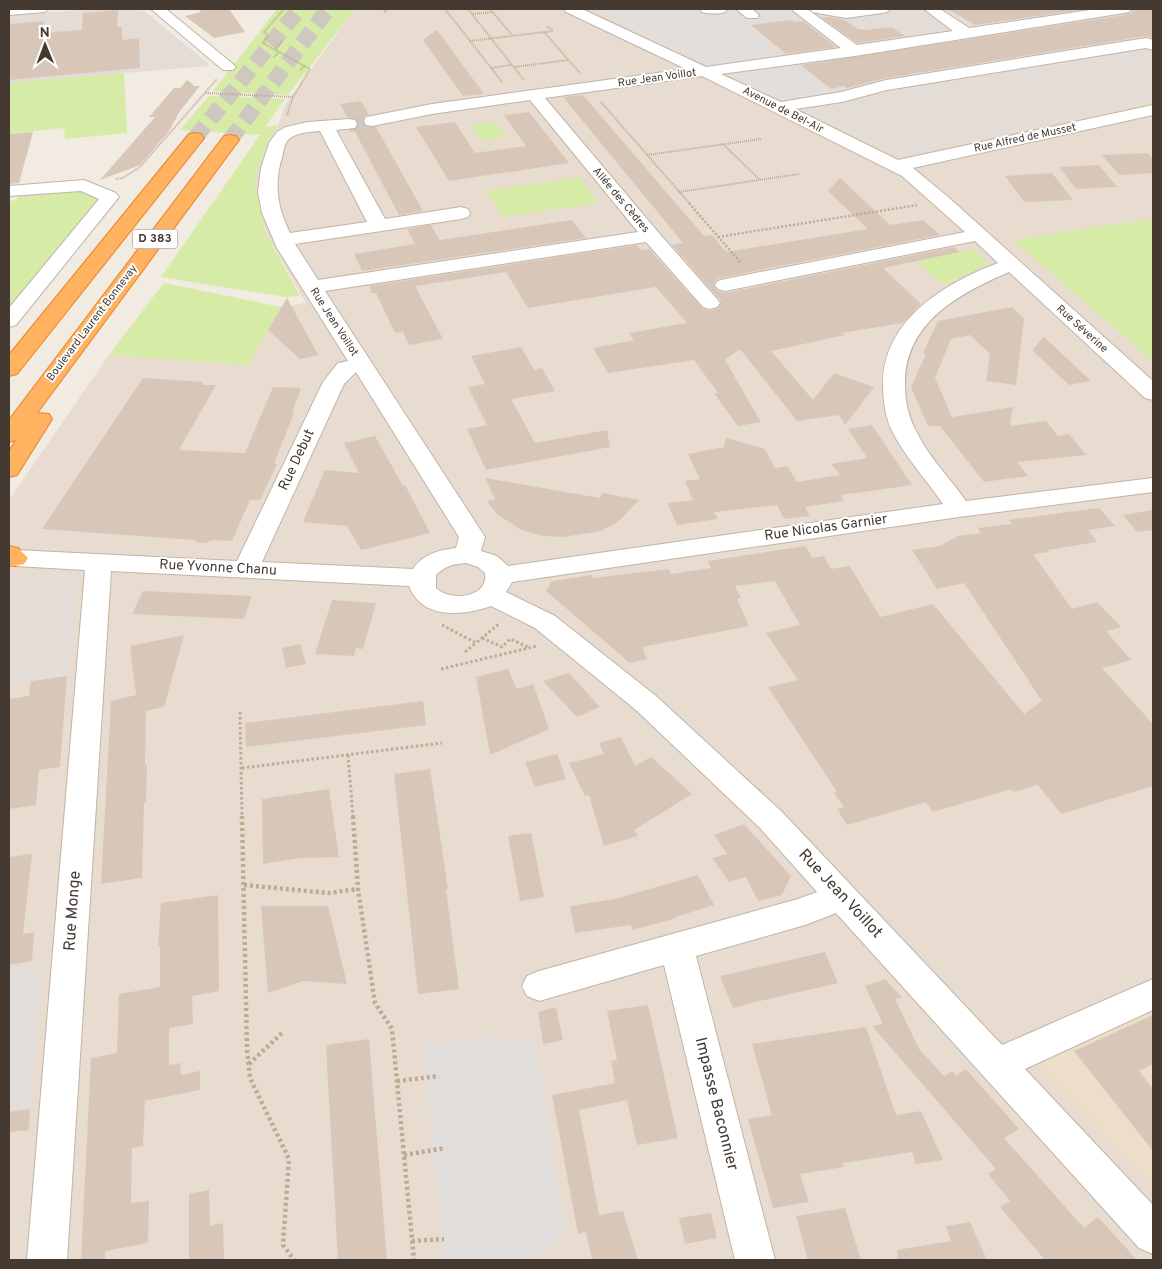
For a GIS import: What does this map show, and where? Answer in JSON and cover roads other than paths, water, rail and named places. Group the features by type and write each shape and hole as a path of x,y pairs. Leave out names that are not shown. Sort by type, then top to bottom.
{"highway":[{"name":"D 383","path":"9,369 68,293 195,138"},
{"name":"Boulevard Laurent Bonnevay","path":"9,435 230,140"},
{"path":"9,342 68,293"},
{"path":"9,470 75,368 80,338"}],"street":[{"path":"9,11 40,9"},
{"path":"158,9 228,67"},
{"name":"Avenue de Bel-Air","path":"571,9 671,57 705,71 897,166 917,179 1011,265"},
{"path":"707,9 720,9"},
{"path":"798,9 855,51"},
{"path":"817,9 846,14 882,9"},
{"path":"931,9 968,34"},
{"name":"Rue Jean Voillot","path":"372,121 529,88 589,88 855,51 1124,9"},
{"path":"779,107 842,97 896,83 1146,43 1153,44"},
{"name":"Allée des Cèdres","path":"529,88 651,236 710,303"},
{"name":"Rue Alfred de Musset","path":"897,166 1153,110"},
{"name":"Rue Jean Voillot","path":"349,124 294,131 282,136 270,165 267,188 272,218 283,240 312,287 472,537 467,555"},
{"path":"326,127 379,226"},
{"path":"9,191 84,185 110,197 9,321"},
{"path":"283,240 461,213"},
{"path":"725,284 979,235"},
{"path":"312,287 651,236"},
{"path":"959,509 904,431 895,402 892,373 896,356 904,337 922,316 940,300 1011,265"},
{"name":"Rue Séverine","path":"1011,265 1153,393"},
{"name":"Rue Debut","path":"246,569 334,382 346,368 361,364"},
{"name":"Rue Nicolas Garnier","path":"498,596 959,509 1153,485"},
{"path":"467,555 488,561 496,567 498,596 468,604 455,605 432,599 422,586 422,578 425,571 432,564 448,557 467,555"},
{"name":"Rue Yvonne Chanu","path":"11,557 422,578"},
{"name":"Rue Monge","path":"47,1260 99,562"},
{"name":"Rue Jean Voillot","path":"498,596 545,622 646,703 771,820 1153,1234"},
{"path":"539,986 805,911 841,896"},
{"name":"Impasse Baconnier","path":"677,947 755,1260"},
{"path":"997,1065 1153,994"}],"tunnel":[{"path":"195,138 299,9"},
{"path":"230,140 328,9"},
{"path":"349,124 372,121"}]}
